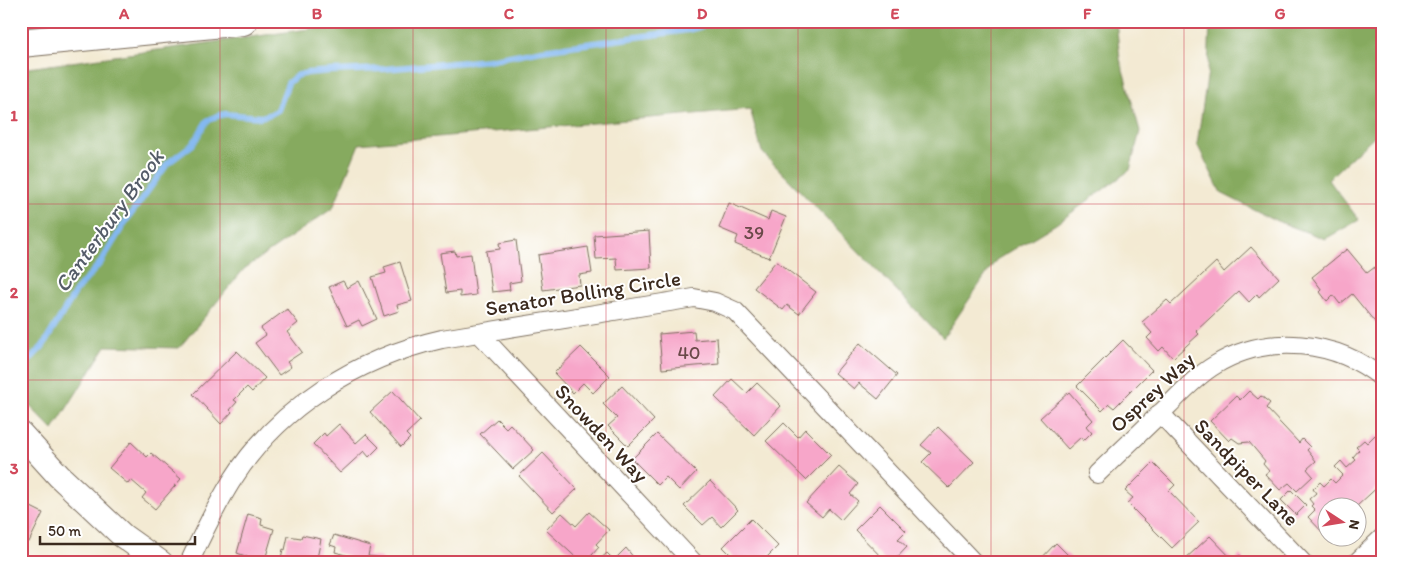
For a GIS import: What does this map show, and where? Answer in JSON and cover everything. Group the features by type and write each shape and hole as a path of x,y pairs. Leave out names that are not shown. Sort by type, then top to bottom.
{"highway":[{"path":"21,43 242,21"}],"main road":[{"path":"21,434 59,476 123,536 161,563"}],"street":[{"name":"Senator Bolling Circle","path":"189,563 208,522 231,481 257,447 288,415 321,389 372,362 412,346 479,333 694,298 715,302 735,311 974,563"},
{"name":"Snowden Way","path":"479,333 694,563"},
{"name":"Osprey Way","path":"1097,474 1192,382 1215,365 1242,352 1270,346 1301,345 1327,350 1352,358 1383,379"},
{"name":"Sandpiper Lane","path":"1160,413 1303,563"},
{"path":"1356,563 1383,537"}],"green space":[{"path":"366,21 1116,21 1120,59 1140,131 1130,170 1056,224 996,260 943,338 762,152 750,109 359,144 333,208 244,269 179,348 106,346 53,430 21,397 21,69"},
{"path":"1210,21 1383,21 1383,128 1328,179 1359,220 1325,239 1277,221 1221,193 1197,144 1208,71"}],"building":[{"path":"729,203 768,220 771,211 786,217 769,258 735,244 738,236 719,228"},
{"path":"649,231 651,268 617,270 616,258 596,259 594,235"},
{"path":"516,240 521,281 509,283 510,290 492,292 486,251 500,249 499,243"},
{"path":"588,247 592,273 579,275 580,285 543,290 538,255"},
{"path":"1251,247 1279,278 1259,297 1257,294 1249,302 1239,291 1196,331 1199,334 1173,358 1163,347 1159,351 1147,338 1152,333 1142,322 1167,300 1171,304 1216,262 1224,272"},
{"path":"1347,249 1367,273 1375,267 1383,277 1383,332 1352,294 1340,304 1333,295 1327,301 1320,292 1322,290 1312,277"},
{"path":"455,251 456,256 471,254 476,295 460,297 460,291 446,293 440,253"},
{"path":"776,261 816,292 799,314 787,305 783,310 754,288"},
{"path":"400,262 412,301 397,305 399,311 384,316 372,277 386,273 384,267"},
{"path":"343,281 347,288 359,281 377,319 362,326 359,320 347,326 329,287"},
{"path":"287,309 298,323 287,332 302,352 287,362 291,367 279,375 255,343 266,335 261,328"},
{"path":"694,331 695,340 717,338 719,364 662,369 659,334"},
{"path":"1123,340 1152,370 1114,408 1109,404 1102,411 1077,386"},
{"path":"860,343 897,375 878,399 859,383 854,389 835,373"},
{"path":"581,347 610,376 593,393 583,383 573,393 554,373"},
{"path":"237,351 265,378 252,392 247,387 234,400 237,402 230,410 232,412 221,424 193,394"},
{"path":"732,379 747,393 757,383 781,406 754,435 715,397"},
{"path":"622,386 654,420 628,446 608,426 617,418 603,404"},
{"path":"393,391 420,421 406,434 410,438 401,447 370,412"},
{"path":"1249,391 1258,399 1261,396 1270,403 1266,408 1299,443 1302,439 1310,447 1307,450 1316,461 1307,469 1313,476 1297,491 1289,483 1280,490 1265,474 1269,471 1263,464 1265,461 1249,442 1239,443 1232,438 1229,441 1210,421 1236,396 1240,400"},
{"path":"1069,392 1093,420 1087,426 1092,432 1083,441 1081,437 1068,449 1040,418"},
{"path":"497,419 506,428 510,424 534,450 513,469 480,434"},
{"path":"784,423 798,437 805,429 831,455 806,480 766,441"},
{"path":"339,424 356,443 366,434 379,447 369,457 364,451 340,473 313,444 324,433 326,436"},
{"path":"938,427 974,462 949,488 922,462 931,453 921,445"},
{"path":"657,434 696,472 679,490 666,477 658,485 632,459"},
{"path":"1375,435 1383,443 1383,482 1366,498 1366,496 1316,496 1316,525 1308,517 1315,510 1311,506 1313,504 1309,499 1316,493 1313,489 1320,482 1324,486 1331,479 1335,483 1343,475 1335,467 1341,461 1347,468 1356,460 1353,457 1359,450 1356,447 1364,440 1367,443"},
{"path":"131,442 147,457 151,453 181,479 155,509 142,498 146,493 131,480 128,484 109,468"},
{"path":"543,453 577,489 553,512 519,476"},
{"path":"1153,463 1175,485 1169,491 1199,522 1172,548 1127,503 1133,498 1125,491"},
{"path":"839,467 858,484 850,494 858,501 841,520 829,509 822,517 806,503"},
{"path":"710,481 738,510 721,527 712,517 703,525 684,506"},
{"path":"1291,490 1306,505 1296,515 1281,500"},
{"path":"21,502 43,513 29,542 21,538"},
{"path":"880,505 906,531 898,539 907,547 892,563 887,563 855,530"},
{"path":"589,512 609,530 596,544 599,547 585,563 582,563 546,530 562,513 576,526"},
{"path":"248,514 262,518 261,525 274,529 264,563 247,563 248,557 237,553"},
{"path":"751,519 778,546 761,563 758,563 751,556 744,563 739,563 723,547"},
{"path":"302,535 321,539 316,563 280,563 288,536 301,538"},
{"path":"334,535 370,546 368,556 382,558 381,563 347,563 349,556 335,552 336,547 330,545"},
{"path":"1210,536 1234,561 1240,555 1247,563 1187,563 1184,560"},
{"path":"1056,543 1076,563 1037,563"},
{"path":"626,548 638,563 596,563 607,553 614,560"}],"waterway":[{"name":"Canterbury Brook","path":"21,369 43,346 76,291 101,262 126,221 168,163 193,144 207,121 225,114 261,117 271,114 278,110 288,83 296,76 307,73 384,69 488,60 542,50 688,30 721,21"}]}
